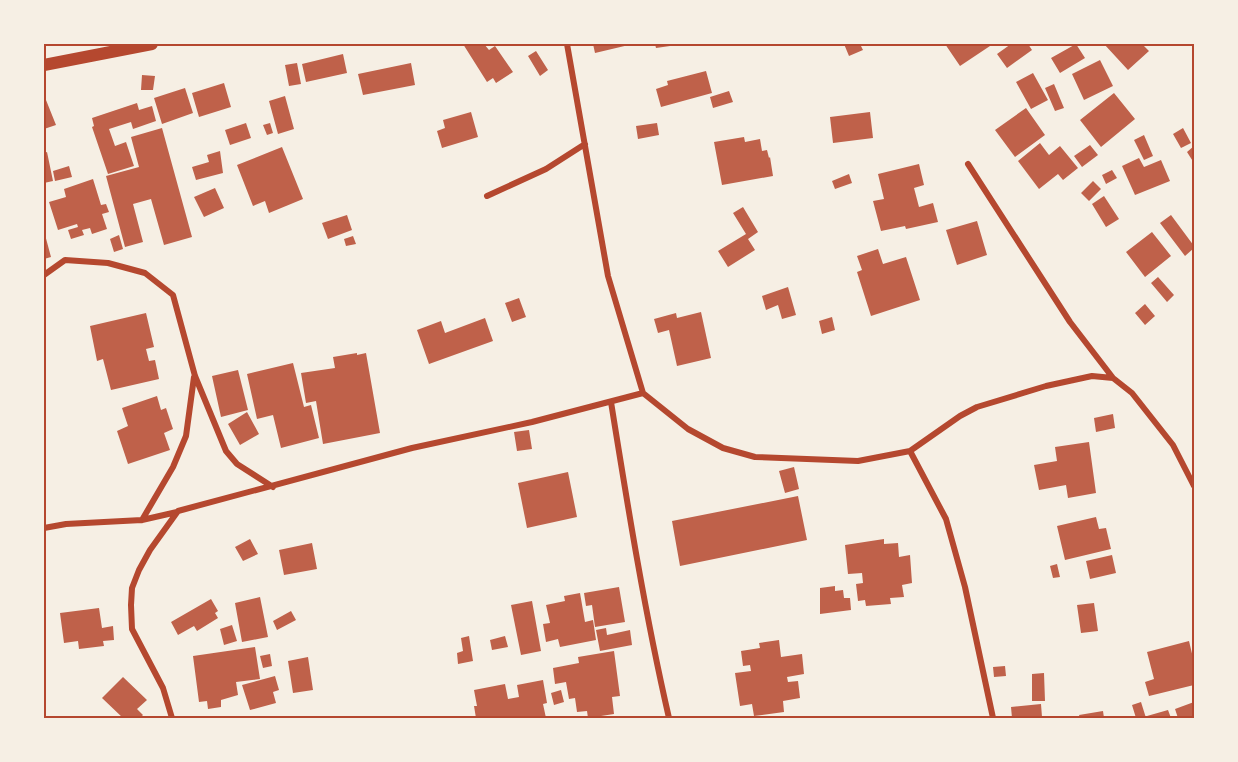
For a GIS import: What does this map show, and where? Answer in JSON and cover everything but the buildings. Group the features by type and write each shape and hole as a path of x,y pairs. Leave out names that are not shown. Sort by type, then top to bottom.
{"main road":[{"path":"44,65 152,44"}],"street":[{"path":"567,44 608,276 643,393 688,429 723,448 755,457 858,461 910,451 960,416 977,407 1046,386 1092,376 1113,378"},
{"path":"487,196 546,169 585,144"},
{"path":"968,164 1070,322 1113,378 1132,393 1173,445 1194,486"},
{"path":"44,275 65,260 108,263 145,273 173,295 195,376 226,451 237,464 273,487"},
{"path":"142,520 156,492 173,467 186,436 195,376"},
{"path":"44,528 66,524 142,520 178,512 412,448 532,422 643,393"},
{"path":"611,402 634,548 669,718"},
{"path":"910,451 946,519 965,587 993,718"},
{"path":"171,718 163,688 132,629 131,605 132,588 139,570 150,550 178,512"}]}
